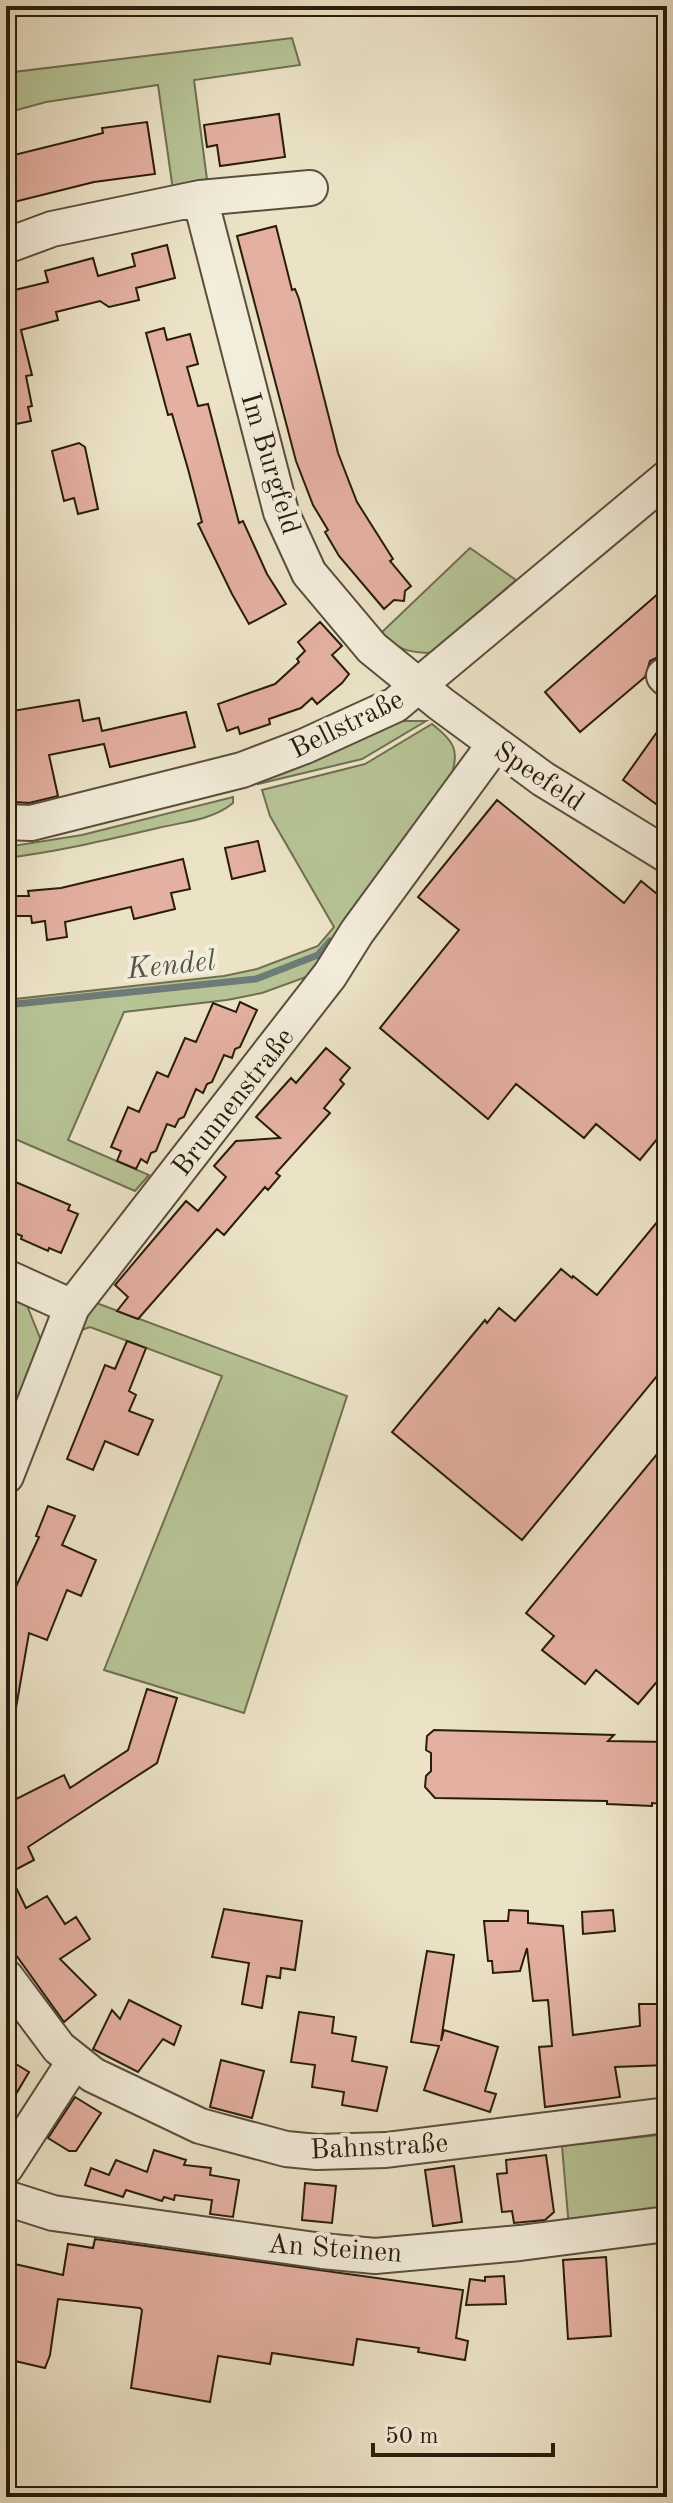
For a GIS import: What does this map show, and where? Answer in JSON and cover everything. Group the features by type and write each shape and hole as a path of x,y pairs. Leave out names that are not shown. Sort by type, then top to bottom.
{"street":[{"path":"6,246 52,229 200,198 310,188"},
{"name":"Im Burgfeld","path":"200,198 281,512 309,573 347,621 372,648 419,686"},
{"name":"Bellstraße","path":"6,822 31,823 242,770 305,746 395,705 662,491"},
{"name":"Speefeld","path":"419,686 494,745 605,819 667,855"},
{"name":"Brunnenstraße","path":"6,1476 72,1307 330,975 357,932 494,745"},
{"path":"6,1277 72,1307"},
{"name":"Bahnstraße","path":"6,1977 59,2048 74,2062 114,2087 200,2126 256,2143 317,2152 386,2150 667,2115"},
{"path":"6,2167 74,2062"},
{"name":"An Steinen","path":"6,2198 56,2214 375,2256 520,2243 667,2224"}],"green space":[{"path":"292,38 300,65 194,80 208,187 173,190 158,85 46,102 6,113 6,73"},
{"path":"470,548 516,580 433,653 404,649 381,633"},
{"path":"401,721 426,721 362,759 258,784 256,777"},
{"path":"432,724 453,747 455,760 451,777 309,976 262,993 227,1000 124,1012 68,1140 149,1175 135,1191 6,1135 6,1000 224,976 257,969 318,946 334,927 270,816 262,790 365,764"},
{"path":"233,797 233,803 225,809 197,820 6,858 6,847 82,835"},
{"path":"6,1290 24,1298 44,1348 6,1443"},
{"path":"91,1301 347,1396 244,1713 104,1670 222,1376 90,1327 79,1331"},
{"path":"667,2134 667,2215 569,2228 562,2146"}],"building":[{"path":"279,114 285,157 220,166 217,145 207,147 204,125"},
{"path":"147,122 155,174 94,182 6,204 6,157 103,133 102,128"},
{"path":"276,226 292,290 295,289 299,299 338,453 357,502 393,559 390,561 411,586 405,591 404,601 394,600 384,609 339,556 325,532 328,530 313,505 296,461 237,236"},
{"path":"167,245 175,278 136,288 139,300 109,307 100,301 56,312 58,320 21,330 32,375 26,376 32,406 28,407 31,421 6,426 6,292 48,282 45,271 93,258 98,276 135,266 132,254"},
{"path":"164,328 167,340 190,334 198,364 187,367 198,406 208,404 239,523 243,521 267,574 286,604 249,624 198,524 202,522 188,469 172,414 168,415 146,333"},
{"path":"79,443 85,447 98,509 78,514 74,498 64,501 52,451"},
{"path":"667,586 667,657 650,661 645,677 580,732 545,692"},
{"path":"320,622 342,646 332,655 349,674 342,683 317,704 312,698 301,708 269,719 270,724 240,734 238,727 227,731 218,704 275,684 299,662 297,659 305,651 298,642"},
{"path":"79,700 83,721 99,718 102,731 186,712 195,747 110,767 104,744 49,755 58,796 29,803 14,802 6,760 6,712"},
{"path":"667,718 667,812 623,780"},
{"path":"497,800 624,903 641,881 667,902 667,1127 640,1160 596,1124 584,1138 516,1084 488,1119 380,1028 459,930 418,897"},
{"path":"258,841 265,871 232,879 225,848"},
{"path":"183,859 190,889 171,893 175,909 134,919 131,907 65,922 67,937 47,940 45,921 32,923 31,916 6,916 6,896 29,896 28,891 61,888"},
{"path":"240,1002 257,1010 232,1058 224,1055 212,1082 207,1084 203,1093 196,1089 184,1117 175,1127 167,1124 156,1151 151,1153 147,1163 141,1159 136,1169 117,1161 121,1151 111,1147 128,1107 139,1112 157,1072 168,1077 185,1038 196,1042 213,1003 236,1012"},
{"path":"326,1048 350,1068 340,1080 344,1084 324,1108 330,1113 276,1173 280,1176 268,1190 265,1187 224,1235 217,1229 138,1319 117,1311 128,1297 115,1285 186,1201 198,1211 226,1177 214,1166 236,1141 280,1138 256,1117 291,1078 296,1083"},
{"path":"6,1178 70,1205 68,1210 78,1214 61,1253 49,1248 48,1251 6,1229"},
{"path":"667,1210 667,1364 522,1540 392,1432 485,1320 487,1323 499,1308 515,1321 561,1269 597,1295"},
{"path":"127,1341 146,1348 129,1391 136,1395 129,1411 153,1420 138,1455 105,1441 93,1470 67,1459 105,1365 115,1369"},
{"path":"667,1442 667,1670 638,1704 596,1670 585,1684 542,1650 554,1636 526,1613"},
{"path":"48,1506 75,1516 62,1545 96,1560 81,1596 67,1590 47,1640 29,1633 16,1708 6,1707 6,1608 39,1537 36,1536"},
{"path":"147,1689 177,1698 157,1763 28,1847 34,1860 9,1873 26,1908 47,1896 65,1924 76,1917 90,1939 60,1959 96,1995 64,2022 6,1941 6,1804 64,1775 70,1788 128,1750"},
{"path":"434,1730 614,1735 608,1741 667,1742 667,1796 663,1796 663,1804 652,1803 652,1806 607,1804 607,1801 435,1798 425,1787 426,1776 431,1771 431,1753 426,1750 427,1736"},
{"path":"224,1909 302,1921 295,1970 281,1968 280,1978 267,1976 262,2008 242,2004 249,1963 212,1957"},
{"path":"509,1910 528,1911 528,1923 563,1926 573,2035 640,2026 639,2004 667,2004 667,2065 615,2067 620,2097 545,2107 539,2047 552,2046 548,2000 533,2001 527,1948 520,1971 493,1973 492,1961 488,1961 484,1921 508,1921"},
{"path":"613,1910 615,1931 583,1934 582,1912"},
{"path":"427,1951 454,1955 441,2041 444,2030 498,2047 485,2091 496,2094 490,2112 424,2090 439,2046 411,2042"},
{"path":"129,2000 181,2026 174,2045 163,2039 138,2072 93,2049 112,2010 120,2019"},
{"path":"299,2012 334,2017 332,2033 356,2037 352,2061 387,2067 377,2111 342,2105 344,2092 312,2087 315,2065 291,2062"},
{"path":"6,2058 29,2072 6,2111"},
{"path":"221,2060 264,2071 252,2118 210,2107"},
{"path":"75,2097 101,2113 76,2151 69,2151 48,2138"},
{"path":"154,2150 186,2160 184,2165 211,2168 210,2175 239,2180 233,2217 210,2214 212,2200 175,2195 174,2200 164,2197 162,2201 126,2190 123,2197 85,2185 91,2168 109,2175 116,2160 147,2172"},
{"path":"546,2155 554,2212 545,2220 514,2223 512,2211 502,2212 497,2174 507,2173 506,2160"},
{"path":"454,2166 462,2222 433,2226 425,2170"},
{"path":"305,2183 336,2186 332,2223 302,2220"},
{"path":"95,2239 463,2290 456,2338 468,2341 465,2360 418,2352 419,2348 357,2339 353,2365 272,2353 270,2364 218,2356 210,2402 131,2388 140,2308 58,2299 50,2355 45,2368 6,2359 6,2262 63,2275 68,2244 93,2248"},
{"path":"606,2257 611,2336 568,2339 563,2260"},
{"path":"504,2276 506,2304 466,2305 470,2279 485,2281 485,2277"}],"waterway":[{"name":"Kendel","path":"6,1005 256,979 318,955 330,941"}]}
